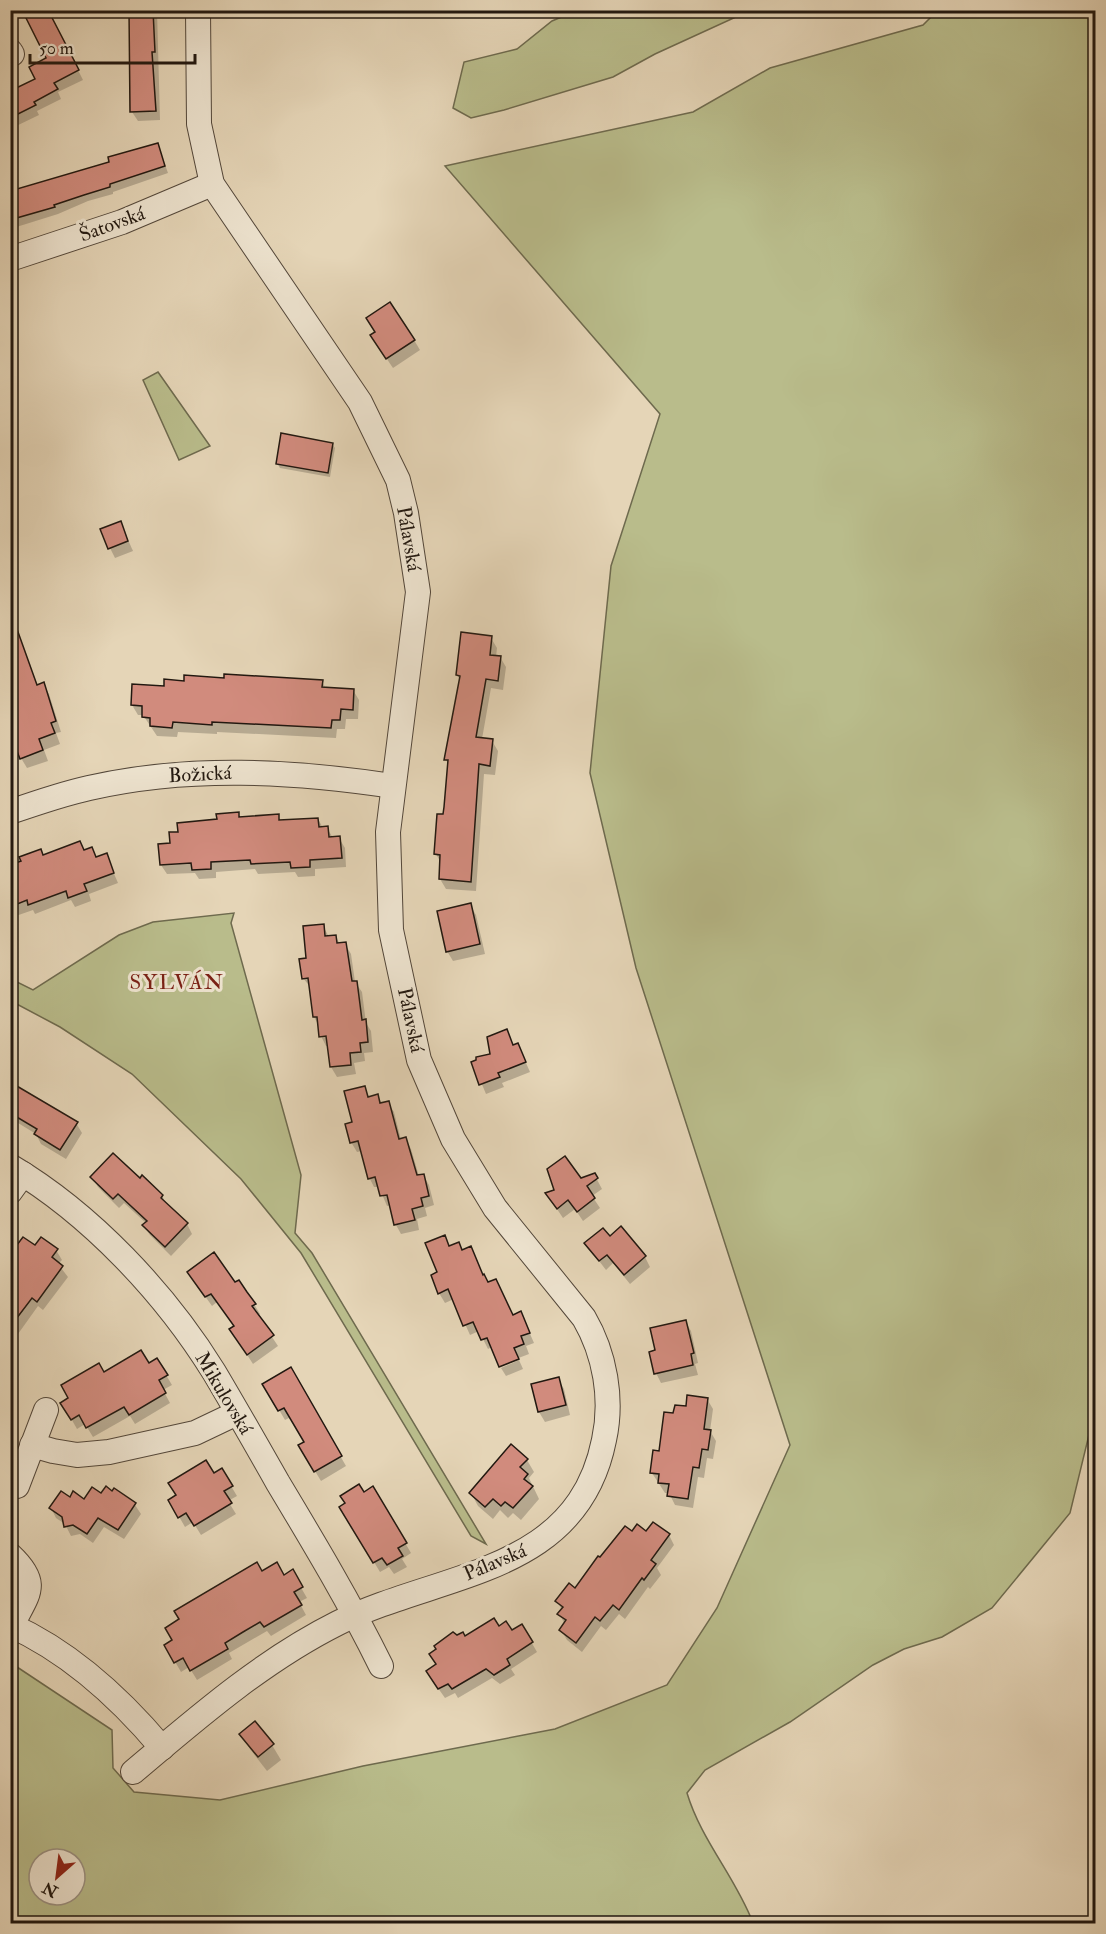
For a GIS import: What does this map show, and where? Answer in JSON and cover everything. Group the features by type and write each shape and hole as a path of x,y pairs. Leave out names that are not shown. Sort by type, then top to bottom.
{"street":[{"name":"Pálavská","path":"133,1772 216,1703 310,1638 392,1600 518,1556 542,1540 562,1523 591,1480 602,1452 607,1426 608,1396 605,1376 593,1333 584,1318 495,1208 453,1139 419,1060 391,930 388,831 418,592 406,513 398,480 360,402 212,184 199,124 198,10"},
{"name":"Šatovská","path":"10,259 122,222 212,184"},
{"name":"Božická","path":"11,811 89,788 158,776 196,773 284,774 393,786"},
{"name":"Mikulovská","path":"15,1177 81,1218 147,1283 187,1332 213,1372 356,1615 381,1666"},
{"path":"17,1486 46,1410"},
{"path":"32,1445 77,1455 109,1452 195,1433 237,1413"},
{"path":"10,1555 23,1566 30,1581 29,1589 11,1625 75,1663 129,1710 162,1748"}],"green space":[{"path":"578,10 749,11 655,54 613,77 471,118 453,108 464,62 517,49 552,21"},
{"path":"938,10 1095,11 1096,1406 1070,1513 992,1608 942,1637 904,1649 873,1665 790,1722 705,1770 687,1793 701,1827 746,1906 753,1923 11,1923 11,1663 112,1730 113,1768 134,1792 220,1800 363,1766 555,1729 667,1685 717,1608 790,1445 636,968 590,773 611,566 660,414 445,166 693,112 770,68 923,25"},
{"path":"158,372 210,446 179,460 143,380"},
{"path":"234,913 231,923 301,1175 295,1233 312,1253 486,1544 471,1536 301,1253 241,1179 132,1074 60,1027 11,1001 11,979 33,990 119,935 153,922"}],"building":[{"path":"22,10 48,10 79,70 54,83 58,89 34,102 36,105 10,118 10,91 35,79 29,67 46,58"},
{"path":"129,10 153,10 155,52 152,52 156,111 130,112"},
{"path":"158,143 165,166 110,184 110,187 54,205 55,207 13,219 10,210 10,191 109,162 108,157"},
{"path":"390,302 415,340 386,359 370,335 375,332 366,318"},
{"path":"281,433 333,443 328,473 276,464"},
{"path":"121,521 128,541 108,549 100,529"},
{"path":"10,618 13,618 37,685 44,682 56,721 51,723 55,733 39,739 43,750 20,759 10,733"},
{"path":"461,632 492,636 490,655 501,656 498,681 486,679 476,737 493,739 490,766 479,764 471,882 439,879 440,855 434,854 437,814 443,814 444,807 448,760 444,760 460,676 456,675"},
{"path":"224,674 323,680 322,687 354,689 353,710 341,709 340,720 332,720 331,728 173,722 172,728 150,726 150,718 142,717 142,706 131,705 132,684 164,686 164,679 184,681 184,675 224,678"},
{"path":"239,812 239,817 279,814 279,820 318,818 319,827 328,826 329,837 340,836 342,858 310,860 310,867 291,868 290,862 251,864 250,860 211,862 211,869 192,870 191,863 160,865 158,844 170,843 169,832 178,832 177,823 217,819 216,814"},
{"path":"80,841 84,850 92,847 96,857 107,853 114,873 84,884 87,891 68,898 66,891 28,905 27,900 10,907 10,865 21,861 19,857 41,849 43,855"},
{"path":"471,903 480,944 446,952 437,911"},
{"path":"324,924 325,936 336,935 337,943 346,942 352,981 357,981 362,1020 366,1019 368,1042 360,1043 361,1052 350,1053 351,1065 330,1067 326,1036 319,1037 317,1017 313,1017 308,978 302,979 299,959 306,958 303,926"},
{"path":"507,1029 513,1045 518,1043 526,1062 498,1073 500,1077 479,1085 471,1062 476,1060 476,1057 490,1054 487,1037"},
{"path":"10,1082 78,1122 60,1150 34,1134 37,1129 10,1113"},
{"path":"365,1086 368,1097 378,1094 380,1103 389,1101 399,1139 406,1137 417,1175 424,1174 429,1196 421,1198 423,1206 412,1209 415,1220 394,1225 387,1195 380,1196 375,1177 368,1179 358,1141 350,1143 345,1124 352,1122 344,1091"},
{"path":"113,1153 140,1178 142,1175 163,1195 161,1198 188,1223 165,1247 142,1225 147,1221 118,1194 113,1199 90,1177"},
{"path":"565,1156 581,1178 595,1173 598,1178 587,1186 595,1198 577,1212 568,1200 557,1209 545,1193 554,1190 547,1169"},
{"path":"621,1226 646,1256 624,1275 607,1255 599,1261 584,1243 603,1228 610,1236"},
{"path":"445,1235 449,1246 459,1242 462,1250 471,1246 483,1275 488,1282 496,1279 513,1315 521,1311 530,1333 521,1336 524,1344 514,1348 519,1359 499,1367 487,1338 481,1340 473,1322 463,1326 448,1289 438,1294 431,1275 437,1272 425,1243"},
{"path":"23,1237 35,1245 41,1237 58,1249 52,1257 63,1266 37,1302 32,1298 10,1327 10,1254"},
{"path":"214,1252 235,1282 239,1280 256,1304 252,1306 274,1335 247,1355 229,1329 234,1326 211,1294 205,1297 187,1272"},
{"path":"686,1320 694,1353 691,1354 693,1365 654,1374 649,1352 655,1350 650,1328"},
{"path":"141,1350 149,1363 157,1358 168,1375 159,1380 166,1393 129,1415 124,1407 86,1428 79,1415 71,1420 60,1403 68,1398 61,1385 99,1363 104,1372"},
{"path":"291,1367 342,1456 314,1472 298,1445 304,1442 284,1408 278,1411 262,1384"},
{"path":"559,1377 566,1405 538,1412 531,1384"},
{"path":"687,1395 708,1398 704,1429 711,1430 708,1450 702,1449 699,1468 693,1467 688,1499 667,1496 669,1484 658,1483 659,1474 650,1473 653,1450 659,1451 664,1412 673,1413 675,1405 686,1406"},
{"path":"511,1444 528,1459 520,1467 528,1474 524,1479 533,1486 513,1508 505,1502 501,1506 493,1499 485,1507 469,1493"},
{"path":"206,1460 214,1473 222,1468 233,1486 224,1491 232,1503 194,1526 186,1513 178,1518 168,1500 176,1495 168,1483"},
{"path":"359,1484 364,1492 373,1486 407,1543 398,1548 403,1556 387,1565 382,1558 373,1563 339,1507 345,1503 340,1496"},
{"path":"106,1486 112,1491 114,1488 136,1503 118,1530 98,1518 87,1534 73,1525 64,1527 62,1517 49,1508 61,1491 70,1497 73,1491 84,1499 92,1487 101,1493"},
{"path":"653,1522 670,1534 651,1560 656,1564 644,1580 642,1578 619,1610 613,1605 600,1621 595,1617 576,1643 559,1630 566,1620 557,1614 563,1607 555,1601 569,1583 575,1588 598,1556 600,1557 625,1526 632,1531 637,1524 646,1531"},
{"path":"257,1562 262,1571 277,1562 284,1575 293,1569 303,1587 294,1592 302,1605 264,1627 260,1622 243,1632 225,1643 228,1649 190,1671 183,1658 174,1663 164,1645 172,1640 165,1628 179,1619 174,1611"},
{"path":"494,1618 499,1626 506,1621 512,1630 522,1624 533,1642 507,1659 510,1665 494,1675 486,1669 452,1689 448,1684 438,1689 426,1671 436,1664 429,1654 436,1649 434,1646 453,1632 457,1635 463,1632 465,1636"},
{"path":"255,1721 274,1744 258,1757 239,1734"}],"district":[{"name":"SYLVÁN","path":"177,982"}]}
